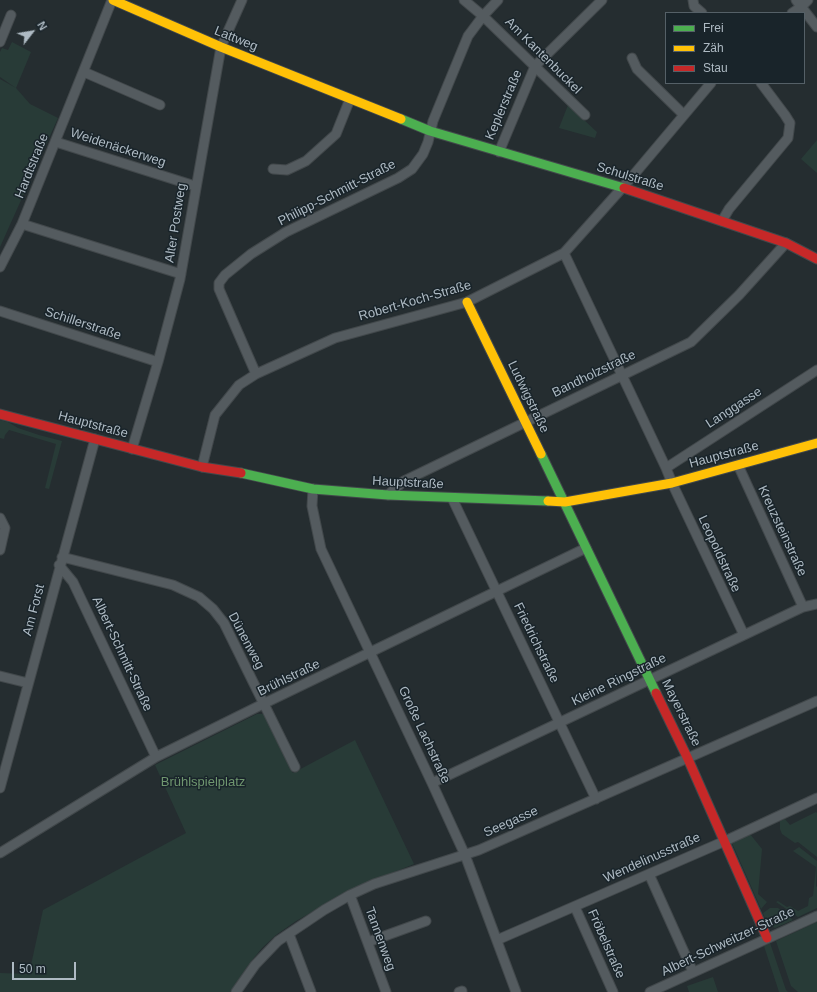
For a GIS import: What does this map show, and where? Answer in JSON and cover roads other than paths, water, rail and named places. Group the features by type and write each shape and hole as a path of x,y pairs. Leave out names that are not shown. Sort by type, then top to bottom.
{"street":[{"name":"Lattweg","path":"113,0 221,48 430,131"},
{"name":"Hardtstraße","path":"0,267 22,224 113,0"},
{"name":"Alter Postweg","path":"132,449 158,362 181,274 221,48 242,0"},
{"name":"Am Kantenbuckel","path":"464,0 483,16 585,116"},
{"name":"Philipp-Schmitt-Straße","path":"256,374 220,289 219,282 225,275 251,254 286,232 398,178 412,169 423,154 428,142 433,121 468,36 483,16 498,0"},
{"name":"Keplerstraße","path":"499,152 535,66 602,0"},
{"path":"693,0 694,6 701,12"},
{"path":"805,12 798,4 808,0"},
{"path":"805,12 817,27"},
{"path":"0,42 11,15"},
{"path":"632,58 637,69 684,115"},
{"path":"84,72 160,105"},
{"name":"Robert-Koch-Straße","path":"202,467 215,415 239,385 256,374 335,338 467,302 564,253 623,188 710,84"},
{"path":"722,221 730,209 788,138 790,123 788,119 761,84"},
{"path":"273,169 287,170 306,161 336,134 350,99"},
{"name":"Schulstraße","path":"430,131 623,188 786,243 817,259"},
{"name":"Weidenäckerweg","path":"56,142 196,186"},
{"path":"22,224 181,274"},
{"name":"Bandholzstraße","path":"388,495 404,481 692,342 739,295 786,243"},
{"name":"Leopoldstraße","path":"564,253 744,635"},
{"name":"Ludwigstraße","path":"467,302 565,502"},
{"name":"Schillerstraße","path":"0,311 158,362"},
{"name":"Langgasse","path":"666,468 817,370"},
{"name":"Hauptstraße","path":"0,414 202,467 226,470 314,489 452,498 565,502 672,483 817,443"},
{"name":"Am Forst","path":"0,788 60,561 95,439"},
{"name":"Kreuzsteinstraße","path":"738,465 803,607"},
{"name":"Große Lachstraße","path":"314,489 312,506 321,549 465,855 516,992"},
{"name":"Friedrichstraße","path":"452,498 596,799"},
{"name":"Mayerstraße","path":"565,502 688,758 767,938"},
{"path":"0,518 5,528 0,550"},
{"name":"Brühlstraße","path":"0,853 156,757 586,548"},
{"name":"Dünenweg","path":"60,561 173,585 199,597 213,610 224,624 294,767"},
{"name":"Albert-Schmitt-Straße","path":"60,561 73,582 156,757"},
{"name":"Kleine Ringstraße","path":"432,783 803,607 817,604"},
{"path":"0,676 28,683"},
{"name":"Seegasse","path":"236,992 267,951 289,934 350,895 374,884 479,850 817,701"},
{"name":"Wendelinusstraße","path":"497,940 575,907 817,798"},
{"path":"0,842 11,846"},
{"path":"649,874 693,972"},
{"name":"Tannenweg","path":"350,895 386,992"},
{"name":"Fröbelstraße","path":"575,907 613,992"},
{"name":"Albert-Schweitzer-Straße","path":"650,992 817,916"},
{"path":"368,942 426,921"},
{"path":"289,934 311,992"}],"park label":[{"name":"Brühlspielplatz","path":"203,782"}]}
